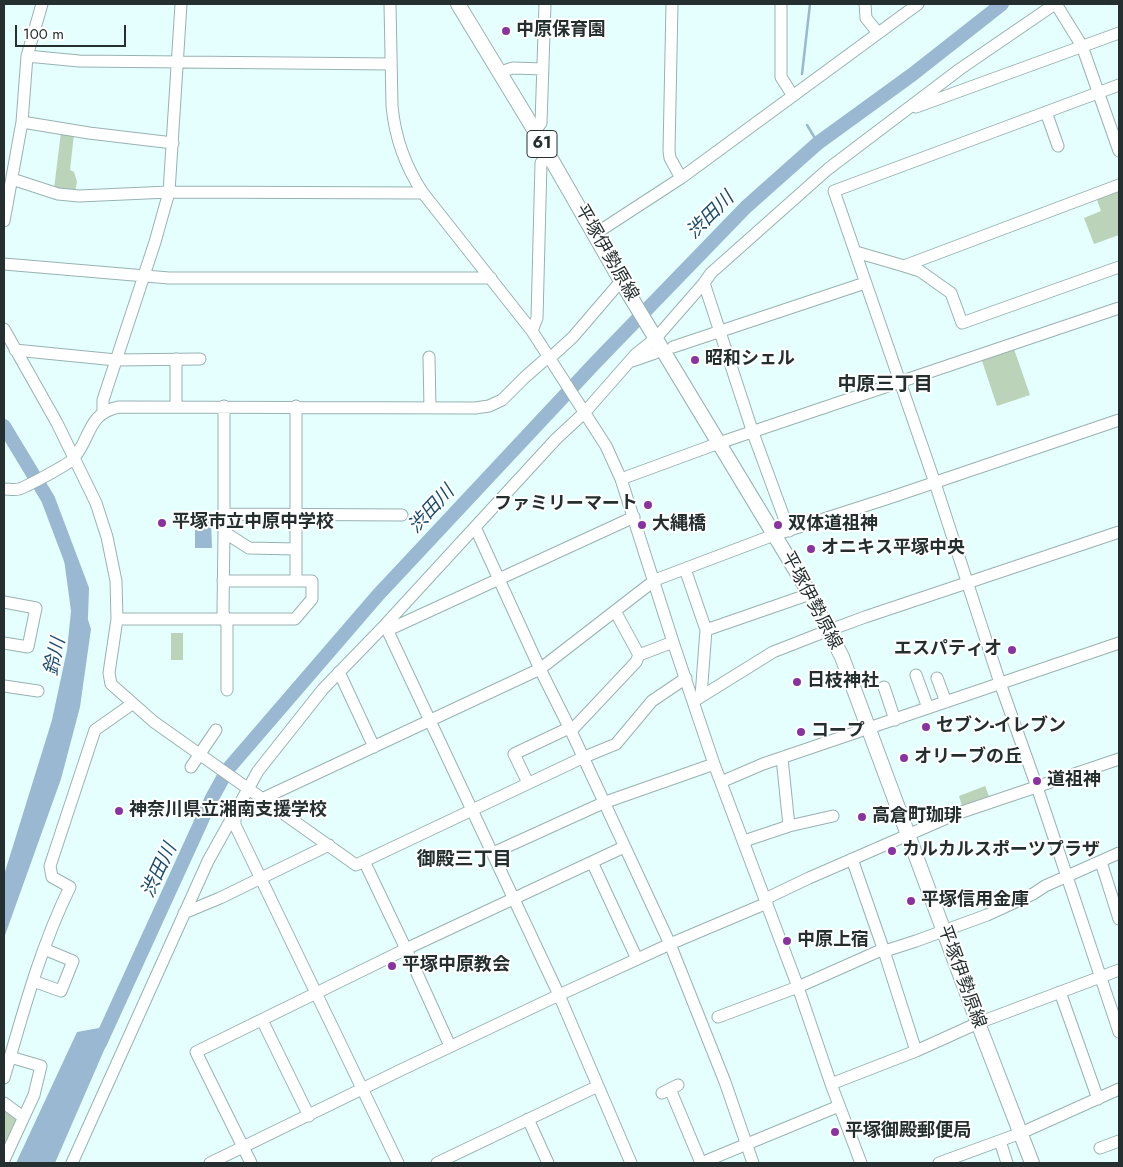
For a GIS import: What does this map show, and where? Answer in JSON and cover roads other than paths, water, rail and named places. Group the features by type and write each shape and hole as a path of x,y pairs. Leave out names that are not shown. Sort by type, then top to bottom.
{"main road":[{"name":"平塚伊勢原線","path":"458,4 535,131 623,284 810,594 842,657 1032,1163"}],"street":[{"path":"4,221 22,122 28,56 42,4"},
{"path":"103,412 103,400 169,192 181,4"},
{"path":"390,4 392,106 397,138 404,158 423,193 532,331 606,446 621,479 655,580 673,642 686,678 697,698 720,782 798,987 830,1084 860,1163"},
{"path":"535,131 541,123 545,4"},
{"path":"672,4 670,158 680,178"},
{"path":"782,4 781,77 793,96"},
{"path":"865,4 866,18 878,33"},
{"path":"595,234 680,178 918,4"},
{"path":"72,1163 208,861 258,771 323,689 387,627 475,527 655,336 711,273 828,169 960,69 1056,4 1082,46 1119,151"},
{"path":"905,111 1119,33"},
{"path":"28,56 69,61 391,64"},
{"path":"500,72 513,68 543,69"},
{"path":"1119,85 834,191 935,483 1000,683 1119,1032"},
{"path":"1046,112 1058,146"},
{"path":"22,122 89,133 173,143"},
{"path":"532,331 537,318 541,163 549,156"},
{"path":"12,179 58,194 79,196 169,192 423,193"},
{"path":"904,266 1119,185"},
{"path":"856,252 920,271 951,293 962,323 1119,266"},
{"path":"4,264 143,277 491,278"},
{"path":"704,283 753,433 789,530"},
{"path":"673,347 865,283"},
{"path":"4,489 20,488 72,460 97,418 103,412 119,407 475,408 489,406 502,400 524,378 550,358 573,337 623,284"},
{"path":"621,479 719,443 1119,308"},
{"path":"4,329 57,423 72,460 96,503 107,537 116,581 117,619 109,673 112,684 132,704 356,865 528,783 616,744 652,701 686,678"},
{"path":"15,350 116,360 200,359"},
{"path":"630,361 655,353"},
{"path":"429,357 430,408"},
{"path":"176,360 176,407"},
{"path":"224,406 223,612 226,625 227,690"},
{"path":"296,406 296,580"},
{"path":"264,798 540,669 655,580 774,534 935,483 1119,420"},
{"path":"223,514 402,515"},
{"path":"387,627 499,579 634,517"},
{"path":"475,527 670,944 725,1082 753,1163"},
{"path":"224,532 249,548 296,549"},
{"path":"697,698 773,652 828,630 1119,532"},
{"path":"685,568 706,630 697,698"},
{"path":"117,619 295,619 312,599 312,581 223,581"},
{"path":"706,630 810,594"},
{"path":"4,602 36,608 28,647 4,643"},
{"path":"528,783 514,754 570,730 636,662 638,655 615,611"},
{"path":"387,627 559,996 632,1163"},
{"path":"638,655 673,642"},
{"path":"720,782 868,728 1119,643"},
{"path":"339,672 374,746"},
{"path":"916,675 928,708"},
{"path":"937,678 946,702"},
{"path":"4,686 38,691"},
{"path":"884,686 895,720"},
{"path":"4,1078 10,1057 15,1020 33,981 56,917 70,887 52,877 50,866 95,730 132,704"},
{"path":"191,767 201,755 216,730"},
{"path":"782,758 789,826"},
{"path":"210,1163 450,1046 909,834 956,814 1119,759"},
{"path":"493,853 603,802 714,764"},
{"path":"234,813 235,824 398,1163"},
{"path":"744,841 789,826 833,816"},
{"path":"184,913 261,879 329,845"},
{"path":"251,1163 196,1052 316,992 624,847"},
{"path":"718,1017 798,987 879,951 944,931 987,915 1033,894 1045,886 1119,853"},
{"path":"852,860 916,1051"},
{"path":"364,861 450,1046"},
{"path":"592,862 637,959"},
{"path":"1101,862 1119,919"},
{"path":"33,981 61,991 73,961 44,949"},
{"path":"830,1084 916,1051 978,1023 1119,970"},
{"path":"1060,992 1098,1099"},
{"path":"262,1020 309,1116"},
{"path":"4,1160 34,1095 41,1066 10,1057"},
{"path":"438,1163 598,1086"},
{"path":"670,1089 701,1163 839,1106"},
{"path":"939,1163 1021,1133 1119,1089"},
{"path":"4,1103 24,1117"},
{"path":"528,1119 548,1163"},
{"path":"1000,1141 1008,1163"},
{"path":"1100,1148 1119,1141"}],"water":[{"path":"195,521 211,521 212,548 195,548"},
{"path":"61,537 91,629 80,707 61,779 4,938 4,875 52,720 67,650 71,611"},
{"path":"115,1025 55,1163 16,1163 77,1032"}],"waterway":[{"path":"802,74 810,4"},
{"name":"渋田川","path":"100,1043 212,798 228,769 378,595 595,363 746,207 818,143 913,74 1002,4"},
{"path":"807,125 818,143"},
{"name":"鈴川","path":"4,426 48,499 82,589 81,617"}],"place":[{"name":"中原保育園","path":"506,31"},
{"name":"昭和シェル","path":"695,360"},
{"name":"ファミリーマート","path":"648,505"},
{"name":"平塚市立中原中学校","path":"162,523"},
{"name":"大縄橋","path":"642,525"},
{"name":"双体道祖神","path":"778,525"},
{"name":"オニキス平塚中央","path":"811,549"},
{"name":"エスパティオ","path":"1012,650"},
{"name":"日枝神社","path":"797,682"},
{"name":"セブン-イレブン","path":"926,727"},
{"name":"コープ","path":"801,732"},
{"name":"オリーブの丘","path":"904,758"},
{"name":"道祖神","path":"1037,781"},
{"name":"神奈川県立湘南支援学校","path":"119,811"},
{"name":"高倉町珈琲","path":"862,817"},
{"name":"カルカルスポーツプラザ","path":"892,851"},
{"name":"平塚信用金庫","path":"911,901"},
{"name":"中原上宿","path":"787,941"},
{"name":"平塚中原教会","path":"392,966"},
{"name":"平塚御殿郵便局","path":"835,1132"}],"district":[{"name":"中原三丁目","path":"885,385"},
{"name":"御殿三丁目","path":"464,860"}]}
